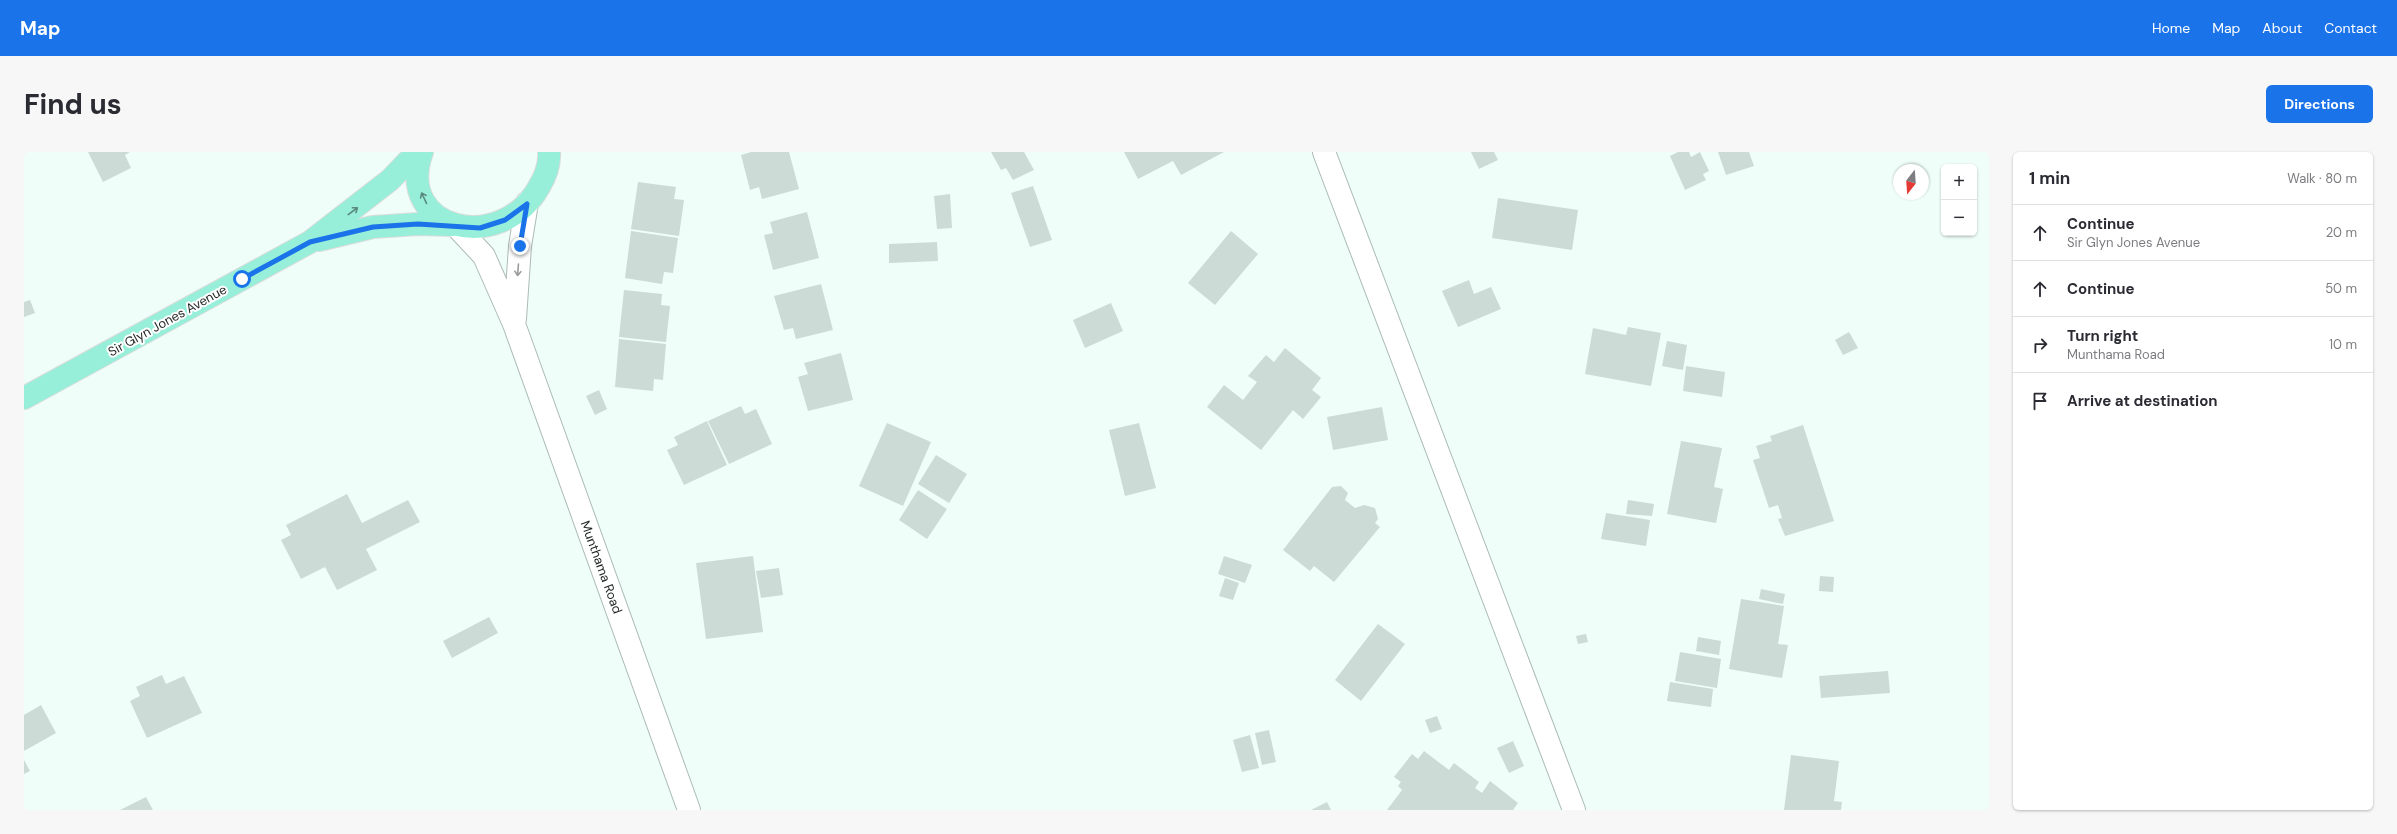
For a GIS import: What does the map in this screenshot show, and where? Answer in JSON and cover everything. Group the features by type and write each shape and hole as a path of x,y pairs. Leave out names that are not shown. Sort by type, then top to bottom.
{"main road":[{"path":"310,242 390,180 416,152"},
{"path":"422,152 418,169 422,194 434,214 455,225"},
{"path":"310,242 373,227 418,224 455,225 467,228 492,225 517,213 527,204 542,181 551,157"},
{"name":"Sir Glyn Jones Avenue","path":"24,398 310,242"}],"street":[{"path":"1324,152 1574,810"},
{"name":"Munthama Road","path":"514,324 520,246 527,204"},
{"name":"Munthama Road","path":"455,225 484,256 514,324 689,810"}],"building":[{"path":"88,152 130,152 125,155 131,168 103,182"},
{"path":"751,152 789,152 799,189 762,199 759,187 750,190 741,155"},
{"path":"991,152 1024,152 1034,170 1013,180 1006,168 1001,170"},
{"path":"1124,152 1224,152 1181,175 1173,161 1138,179"},
{"path":"1471,152 1494,152 1498,160 1479,169"},
{"path":"1678,152 1689,152 1691,157 1700,152 1709,171 1703,174 1706,180 1685,190 1670,156"},
{"path":"1718,152 1749,152 1754,166 1726,175"},
{"path":"638,182 676,187 674,199 684,200 679,236 631,229"},
{"path":"1033,186 1052,240 1030,247 1011,193"},
{"path":"950,194 952,228 937,229 934,196"},
{"path":"1498,198 1578,210 1572,250 1492,238"},
{"path":"807,212 819,258 773,270 764,235 773,233 770,222"},
{"path":"631,231 678,238 673,273 664,272 662,284 625,278"},
{"path":"1231,231 1258,254 1215,305 1188,283"},
{"path":"937,242 938,261 889,263 889,244"},
{"path":"1469,280 1474,294 1491,287 1501,309 1458,327 1442,291"},
{"path":"821,284 833,330 796,339 793,328 784,330 774,296"},
{"path":"624,290 662,294 661,305 670,306 666,342 619,337"},
{"path":"30,300 35,313 24,317 24,302"},
{"path":"1111,303 1123,331 1085,348 1073,320"},
{"path":"1628,327 1661,333 1651,386 1585,374 1593,328 1626,335"},
{"path":"1849,332 1858,348 1843,355 1835,340"},
{"path":"619,339 666,344 663,380 654,379 653,391 615,387"},
{"path":"1667,341 1687,345 1683,370 1662,366"},
{"path":"1285,348 1321,378 1312,390 1321,397 1303,419 1293,410 1261,450 1207,407 1224,385 1243,400 1257,382 1248,376 1266,355 1274,362"},
{"path":"841,353 853,400 808,411 798,377 808,374 804,363"},
{"path":"1686,366 1725,372 1722,397 1683,391"},
{"path":"599,390 607,409 595,415 586,396"},
{"path":"741,406 745,414 756,409 772,444 729,464 708,421"},
{"path":"1382,407 1388,440 1333,450 1327,417"},
{"path":"707,421 727,465 684,485 667,450 678,445 674,437"},
{"path":"887,423 931,442 903,506 859,486"},
{"path":"1139,423 1156,488 1125,496 1109,430"},
{"path":"1803,425 1834,521 1785,536 1778,519 1782,518 1778,505 1769,508 1753,460 1760,458 1756,446 1772,441 1770,436"},
{"path":"1681,441 1722,448 1714,487 1723,489 1716,523 1667,514"},
{"path":"936,455 967,474 949,503 918,484"},
{"path":"1341,486 1348,493 1345,500 1355,508 1364,505 1375,508 1378,519 1375,523 1380,527 1334,582 1314,566 1310,571 1283,550 1332,487"},
{"path":"918,490 947,509 927,539 899,520"},
{"path":"347,494 362,523 408,500 420,522 366,549 377,570 337,590 325,567 301,579 281,540 291,535 286,525"},
{"path":"1628,500 1654,504 1652,516 1626,514"},
{"path":"1606,513 1650,520 1646,546 1601,539"},
{"path":"753,556 763,632 706,639 696,563"},
{"path":"1224,556 1252,565 1245,583 1218,574"},
{"path":"779,568 783,595 761,598 756,571"},
{"path":"1820,576 1834,577 1833,592 1819,591"},
{"path":"1225,578 1239,583 1233,600 1219,596"},
{"path":"1761,589 1785,594 1783,604 1759,599"},
{"path":"1741,599 1784,606 1778,644 1788,645 1782,678 1729,669"},
{"path":"489,617 498,633 452,658 443,641"},
{"path":"1378,624 1405,644 1361,701 1335,680"},
{"path":"1586,634 1588,642 1578,644 1576,636"},
{"path":"1698,637 1721,641 1719,655 1696,651"},
{"path":"1680,652 1721,659 1717,688 1675,681"},
{"path":"1888,671 1890,693 1821,698 1819,676"},
{"path":"162,675 166,684 184,676 202,713 147,738 130,701 140,696 136,687"},
{"path":"1670,682 1713,689 1711,707 1667,701"},
{"path":"41,705 56,733 24,751 24,715"},
{"path":"1437,716 1442,729 1430,733 1425,720"},
{"path":"1269,730 1276,762 1262,765 1255,733"},
{"path":"1250,735 1259,768 1242,772 1233,740"},
{"path":"1513,741 1524,766 1509,773 1497,748"},
{"path":"1424,751 1449,770 1454,763 1479,782 1475,788 1482,793 1490,781 1518,803 1513,810 1387,810 1402,790 1398,786 1401,782 1394,777 1412,754 1418,759"},
{"path":"1791,755 1839,761 1834,801 1842,802 1841,810 1784,810"},
{"path":"24,760 30,771 24,774"},
{"path":"146,797 153,810 120,810"},
{"path":"1327,802 1331,810 1311,810"}],"route":[{"path":"242,279 310,242 373,227 418,224 455,225 467,228 480,228 505,220 517,213 527,204 520,246"}]}
